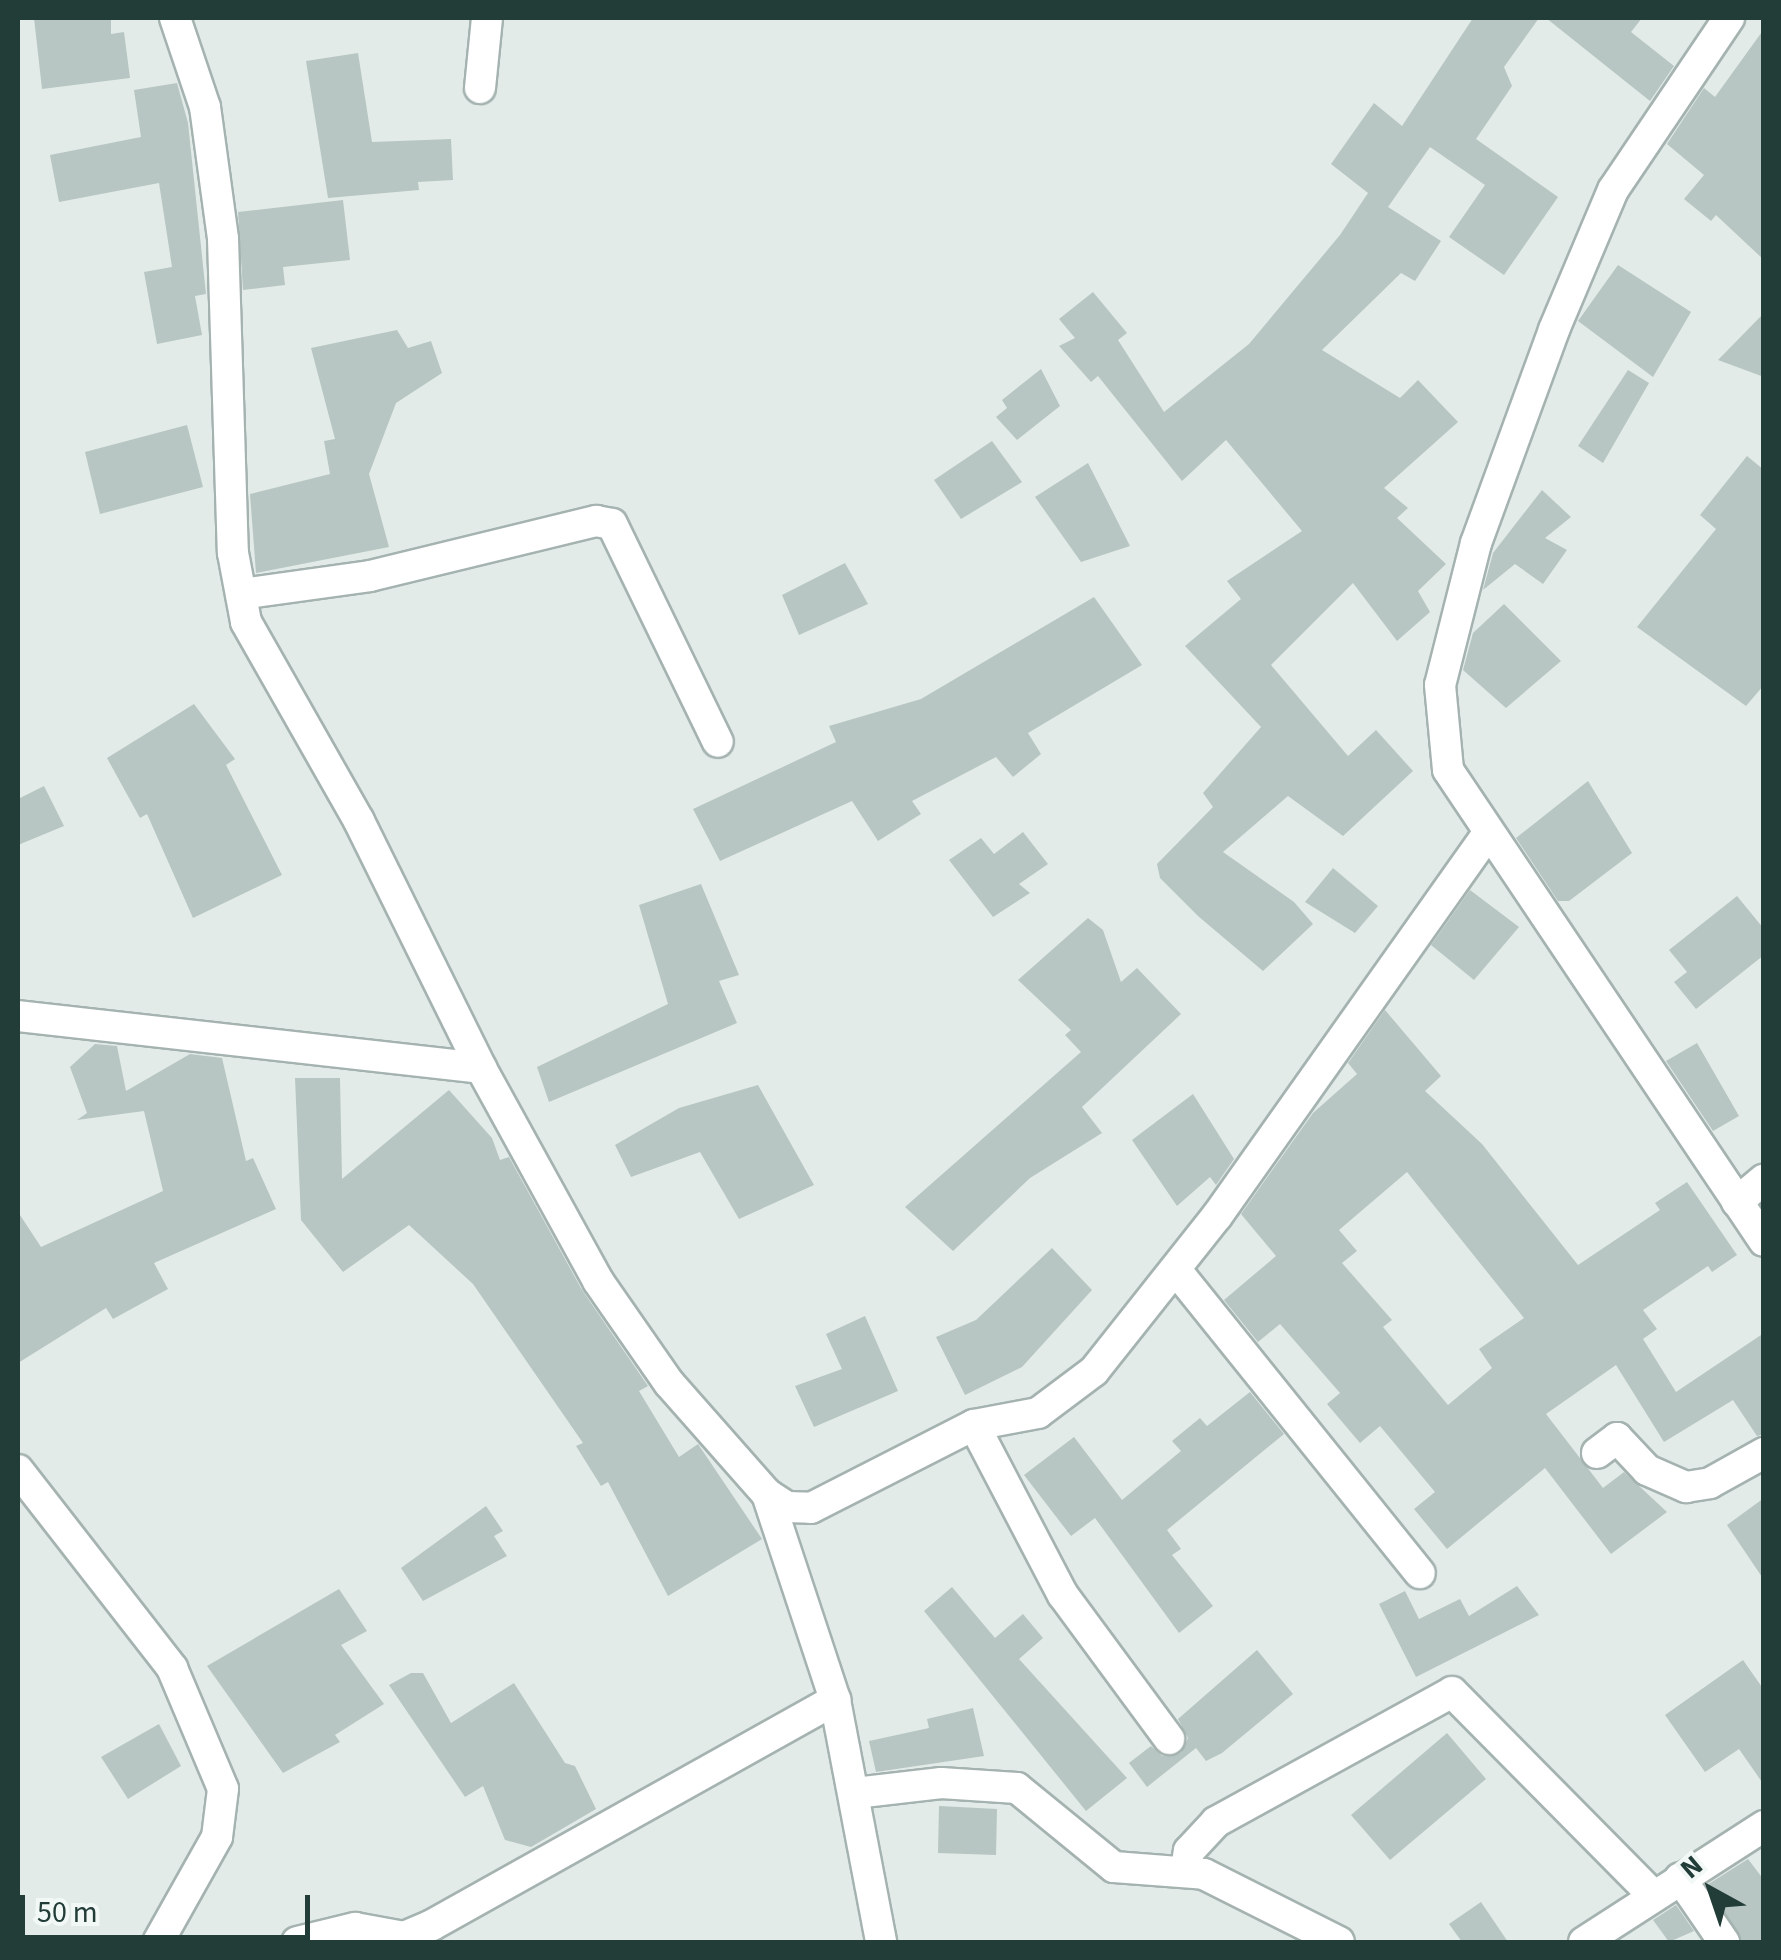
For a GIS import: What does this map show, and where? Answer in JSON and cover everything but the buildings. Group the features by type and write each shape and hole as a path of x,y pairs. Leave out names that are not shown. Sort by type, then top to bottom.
{"street":[{"path":"175,18 205,108 224,239 233,553 246,622 359,821 481,1068 598,1281 668,1383 767,1494 786,1507 811,1508 974,1425 1038,1413 1068,1394 1176,1270 1487,834"},
{"path":"480,88 486,18"},
{"path":"1729,18 1613,190 1554,330 1476,543 1440,685 1448,770 1487,834 1764,1241"},
{"path":"241,594 370,576 596,522 612,524 718,742"},
{"path":"18,1016 481,1068"},
{"path":"1737,1202 1764,1179"},
{"path":"1176,1270 1420,1573"},
{"path":"974,1425 1063,1595 1169,1740"},
{"path":"1597,1452 1617,1438 1647,1470 1686,1487 1710,1484 1764,1453"},
{"path":"18,1470 172,1668 223,1789 217,1837 158,1942"},
{"path":"767,1494 835,1700 881,1942"},
{"path":"1186,1869 1188,1851 1216,1822 1452,1692 1653,1895"},
{"path":"297,1942 354,1928 404,1937 432,1925 835,1700"},
{"path":"855,1793 928,1783 1017,1788 1114,1867 1186,1869 1339,1942"},
{"path":"1584,1942 1764,1826"},
{"path":"1680,1878 1724,1942"}]}
